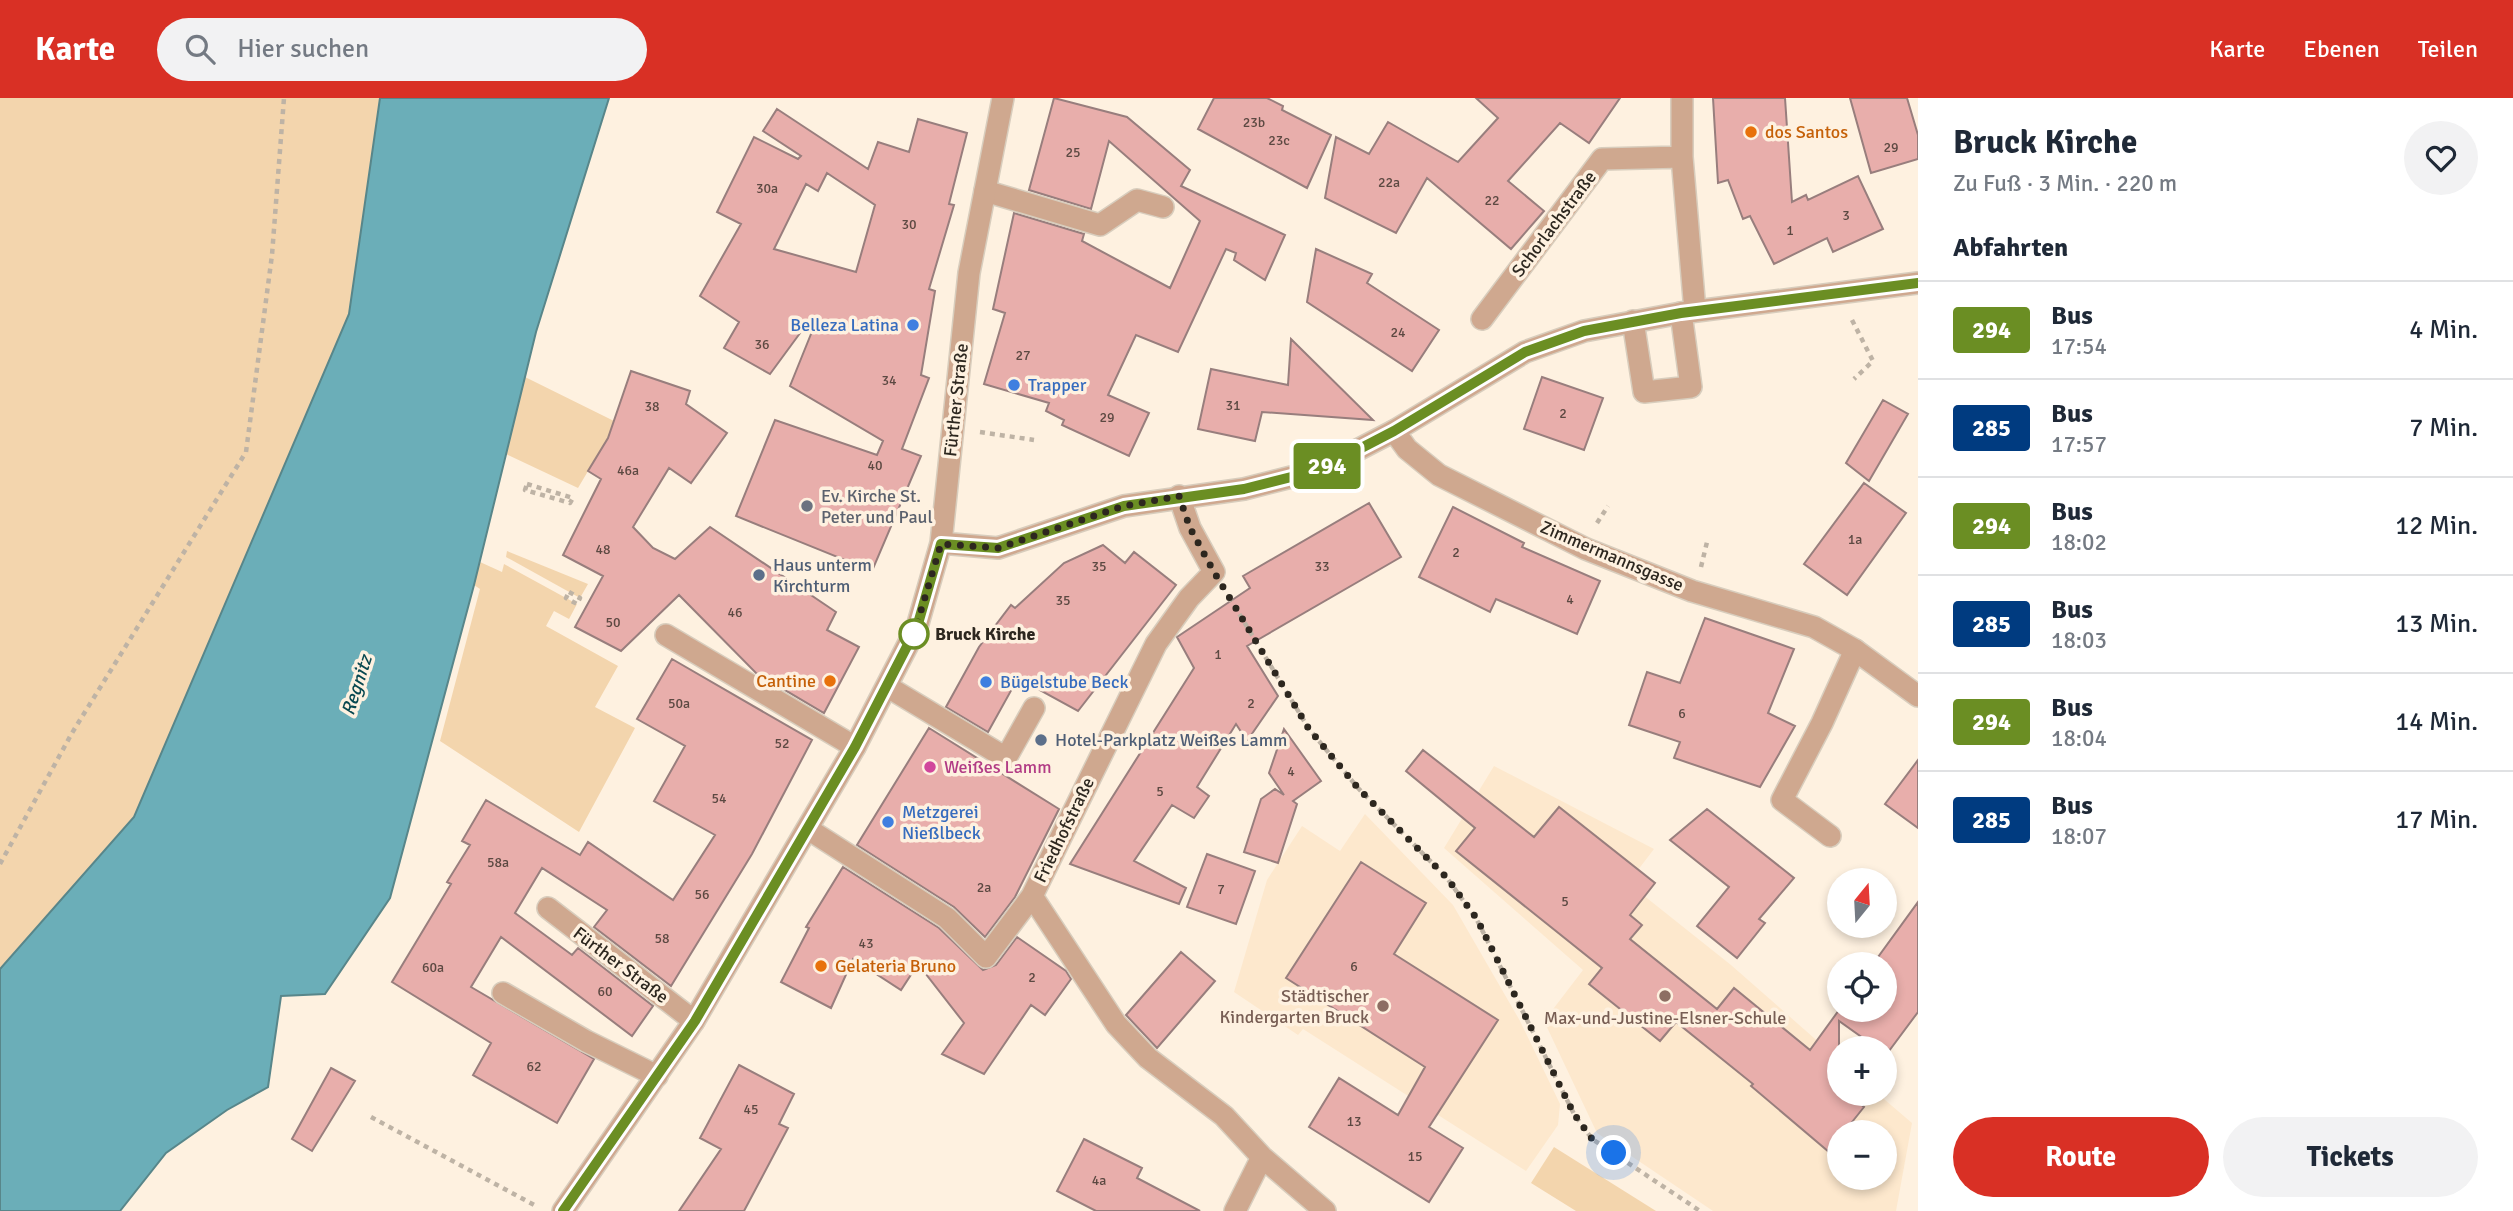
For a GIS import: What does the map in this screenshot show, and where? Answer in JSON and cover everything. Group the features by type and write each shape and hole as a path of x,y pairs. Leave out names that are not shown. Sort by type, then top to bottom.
{"street":[{"name":"Fürther Straße","path":"563,1211 695,1021 855,747 917,627 941,544 969,273 1003,98"},
{"path":"1633,321 1644,392 1691,387 1682,98"},
{"name":"Schorlachstraße","path":"1482,319 1602,159 1682,157"},
{"path":"985,191 1100,225 1137,200 1163,208"},
{"path":"941,544 998,548 1124,506 1283,481 1319,470 1394,431 1525,352 1555,339 1633,321 1688,312 1918,283"},
{"name":"Zimmermannsgasse","path":"1394,431 1407,449 1439,475 1586,549 1692,590 1814,626 1855,650 1918,696"},
{"path":"1179,496 1190,528 1214,572"},
{"name":"Friedhofstraße","path":"1214,572 1189,598 1156,644 1032,895 1116,1024 1148,1058 1224,1116 1262,1157 1325,1211"},
{"path":"666,635 855,747"},
{"path":"1830,836 1782,800 1822,723 1855,650"},
{"path":"888,687 1006,758 1034,708"},
{"path":"808,829 947,918 986,957 1032,895"},
{"name":"Fürther Straße","path":"548,908 695,1021"},
{"path":"503,993 586,1041 657,1076"},
{"path":"1234,1211 1262,1157"}],"path":[{"path":"0,864 72,733 246,452 272,255 284,98"},
{"path":"1839,292 1873,361 1854,379"},
{"path":"954,430 1034,440"},
{"path":"527,484 548,489 573,498 570,503 525,490 527,484"},
{"path":"1214,572 1309,729 1358,788 1447,878 1477,919 1574,1114 1592,1139 1700,1211"},
{"path":"371,1117 545,1211"}],"shaded area":[{"path":"0,98 380,98 349,314 134,817 0,969"},
{"path":"525,377 614,421 666,454 677,456 669,468 610,434 578,488 506,454"},
{"path":"507,551 588,584 580,598 506,557"},
{"path":"480,562 502,572 504,564 577,604 569,619 554,611 546,626 618,666 595,707 635,728 579,832 440,741 480,589 474,585"},
{"name":"Max-und-Justine-Elsner-Schule","path":"1494,766 1654,849 1628,883 1731,965 1827,1049 1827,1106 1892,1106 1912,1123 1896,1211 1713,1211 1597,1133 1544,1021 1583,970 1444,848"},
{"name":"Städtischer Kindergarten Bruck","path":"1365,814 1453,905 1520,1021 1560,1104 1558,1125 1526,1171 1303,1029 1298,1035 1234,992 1267,880 1302,826 1340,851"},
{"path":"1554,1147 1656,1211 1576,1211 1531,1183"}],"water":[{"name":"Regnitz","path":"380,98 609,98 536,332 474,585 390,898 325,994 281,996 268,1087 227,1110 166,1153 120,1211 0,1211 0,969 134,817 349,314"}],"building":[{"path":"1054,98 1127,117 1190,170 1181,186 1285,235 1265,280 1234,260 1236,253 1226,249 1178,352 1136,335 1108,395 1149,413 1129,456 1062,425 1064,420 1046,411 1049,403 984,384 1005,313 993,309 1014,213 1084,234 1082,241 1170,288 1200,221 1109,141 1091,209 1029,190"},
{"path":"1214,98 1267,98 1283,106 1282,110 1331,135 1307,188 1198,129"},
{"path":"1476,98 1620,98 1589,143 1560,123 1508,181 1544,211 1511,249 1427,178 1396,233 1325,198 1336,137 1369,154 1388,122 1458,162 1498,118"},
{"path":"1713,98 1785,98 1792,202 1806,195 1808,200 1858,176 1883,229 1833,252 1827,238 1774,264 1750,216 1743,219 1728,180 1718,183"},
{"path":"1850,98 1907,98 1918,135 1918,159 1871,173"},
{"path":"777,109 868,169 878,142 909,152 918,119 967,133 949,204 954,205 929,289 935,291 921,375 929,378 902,449 921,456 872,571 736,516 775,420 877,455 883,441 790,386 813,329 806,325 770,374 724,348 739,322 700,296 741,224 717,212 754,137 798,159 801,156 763,131","holes":["827,173 875,205 856,272 774,249 806,184 818,191"]},
{"path":"1316,249 1372,274 1367,283 1439,330 1412,371 1307,302"},
{"path":"1291,339 1373,420 1262,412 1255,441 1198,429 1211,369 1288,385"},
{"path":"631,371 690,391 686,404 727,433 691,483 669,468 633,527 653,548 675,559 710,527 836,612 827,630 859,647 824,713 756,673 679,595 621,651 575,627 603,576 563,555 601,479 588,471 608,438"},
{"path":"1542,377 1603,398 1584,450 1524,429"},
{"path":"1883,400 1908,414 1869,481 1846,463"},
{"path":"1864,483 1906,513 1847,595 1804,564"},
{"path":"1369,503 1401,557 1247,646 1278,696 1247,741 1236,724 1197,787 1209,796 1194,818 1172,805 1134,861 1186,888 1179,904 1070,864 1194,668 1177,637 1250,588 1243,576"},
{"path":"1453,507 1524,543 1522,547 1600,581 1577,634 1496,599 1490,612 1419,577"},
{"path":"1103,545 1125,563 1134,552 1176,585 1078,711 1018,678 988,732 946,707 979,647 1011,605 1015,608 1064,563"},
{"path":"1705,618 1794,649 1768,713 1795,726 1760,787 1674,758 1680,742 1629,725 1647,672 1680,683"},
{"path":"672,659 812,740 752,854 671,986 594,927 607,910 542,868 515,913 572,955 578,948 653,1006 632,1036 501,937 471,987 594,1059 557,1123 473,1075 491,1043 392,982 451,884 447,882 470,845 462,841 486,800 580,855 588,842 673,900 715,835 654,801 685,746 637,719"},
{"path":"929,728 1059,809 1015,897 985,937 954,907 857,845"},
{"path":"1284,729 1321,781 1293,801 1297,804 1278,863 1244,852 1261,799 1275,789 1284,795 1269,773"},
{"path":"1423,750 1534,837 1559,807 1655,883 1630,915 1642,925 1630,939 1717,1009 1734,988 1810,1050 1830,1022 1839,1022 1839,1036 1827,1036 1827,1106 1864,1107 1854,1120 1827,1120 1827,1150 1751,1086 1753,1084 1676,1022 1660,1041 1589,984 1602,968 1456,851 1475,828 1406,771"},
{"path":"1918,760 1918,828 1885,804"},
{"path":"1707,809 1794,878 1759,919 1765,923 1737,958 1697,926 1729,887 1670,840"},
{"path":"1207,854 1255,871 1236,924 1187,907"},
{"path":"1361,862 1426,903 1394,954 1498,1020 1429,1127 1463,1148 1429,1202 1309,1127 1339,1078 1398,1115 1425,1067 1286,978"},
{"path":"843,867 939,928 983,970 996,965 1017,937 1066,971 1071,979 1045,1015 1031,1005 984,1074 942,1054 964,1023 918,964 901,990 853,959 831,1008 781,982 809,928 806,927"},
{"path":"1918,902 1918,1012 1897,1040 1897,1036 1860,1036 1840,1022 1897,1022 1897,952 1882,952 1892,938 1897,938 1897,931"},
{"path":"1181,952 1215,981 1157,1048 1126,1015"},
{"path":"739,1065 794,1094 779,1124 788,1128 744,1211 679,1211 721,1149 700,1138"},
{"path":"331,1068 355,1081 312,1151 292,1139"},
{"path":"1084,1139 1142,1168 1137,1178 1200,1211 1096,1211 1057,1191"}],"bus line":[{"name":"294","path":"563,1211 695,1021 855,747 917,627 941,544 998,548 1124,506 1179,496 1244,489 1319,470 1394,431 1525,352 1555,339 1584,331 1681,313 1918,283"}],"place":[{"name":"dos Santos","path":"1751,132"},
{"name":"Belleza Latina","path":"913,325"},
{"name":"Trapper","path":"1014,385"},
{"name":"Ev. Kirche St. Peter und Paul","path":"807,506"},
{"name":"Haus unterm Kirchturm","path":"759,575"},
{"name":"Bruck Kirche","path":"914,634"},
{"name":"Cantine","path":"830,681"},
{"name":"Bügelstube Beck","path":"986,682"},
{"name":"Hotel-Parkplatz Weißes Lamm","path":"1041,740"},
{"name":"Weißes Lamm","path":"930,767"},
{"name":"Metzgerei Nießlbeck","path":"888,822"},
{"name":"Gelateria Bruno","path":"821,966"},
{"name":"Max-und-Justine-Elsner-Schule","path":"1665,996"},
{"name":"Städtischer Kindergarten Bruck","path":"1383,1006"}],"route":[{"path":"914,634 930,589 941,544 998,548 1124,506 1179,496 1190,528 1214,572 1309,729 1358,788 1447,878 1477,919 1574,1114 1592,1139 1614,1153"}]}
